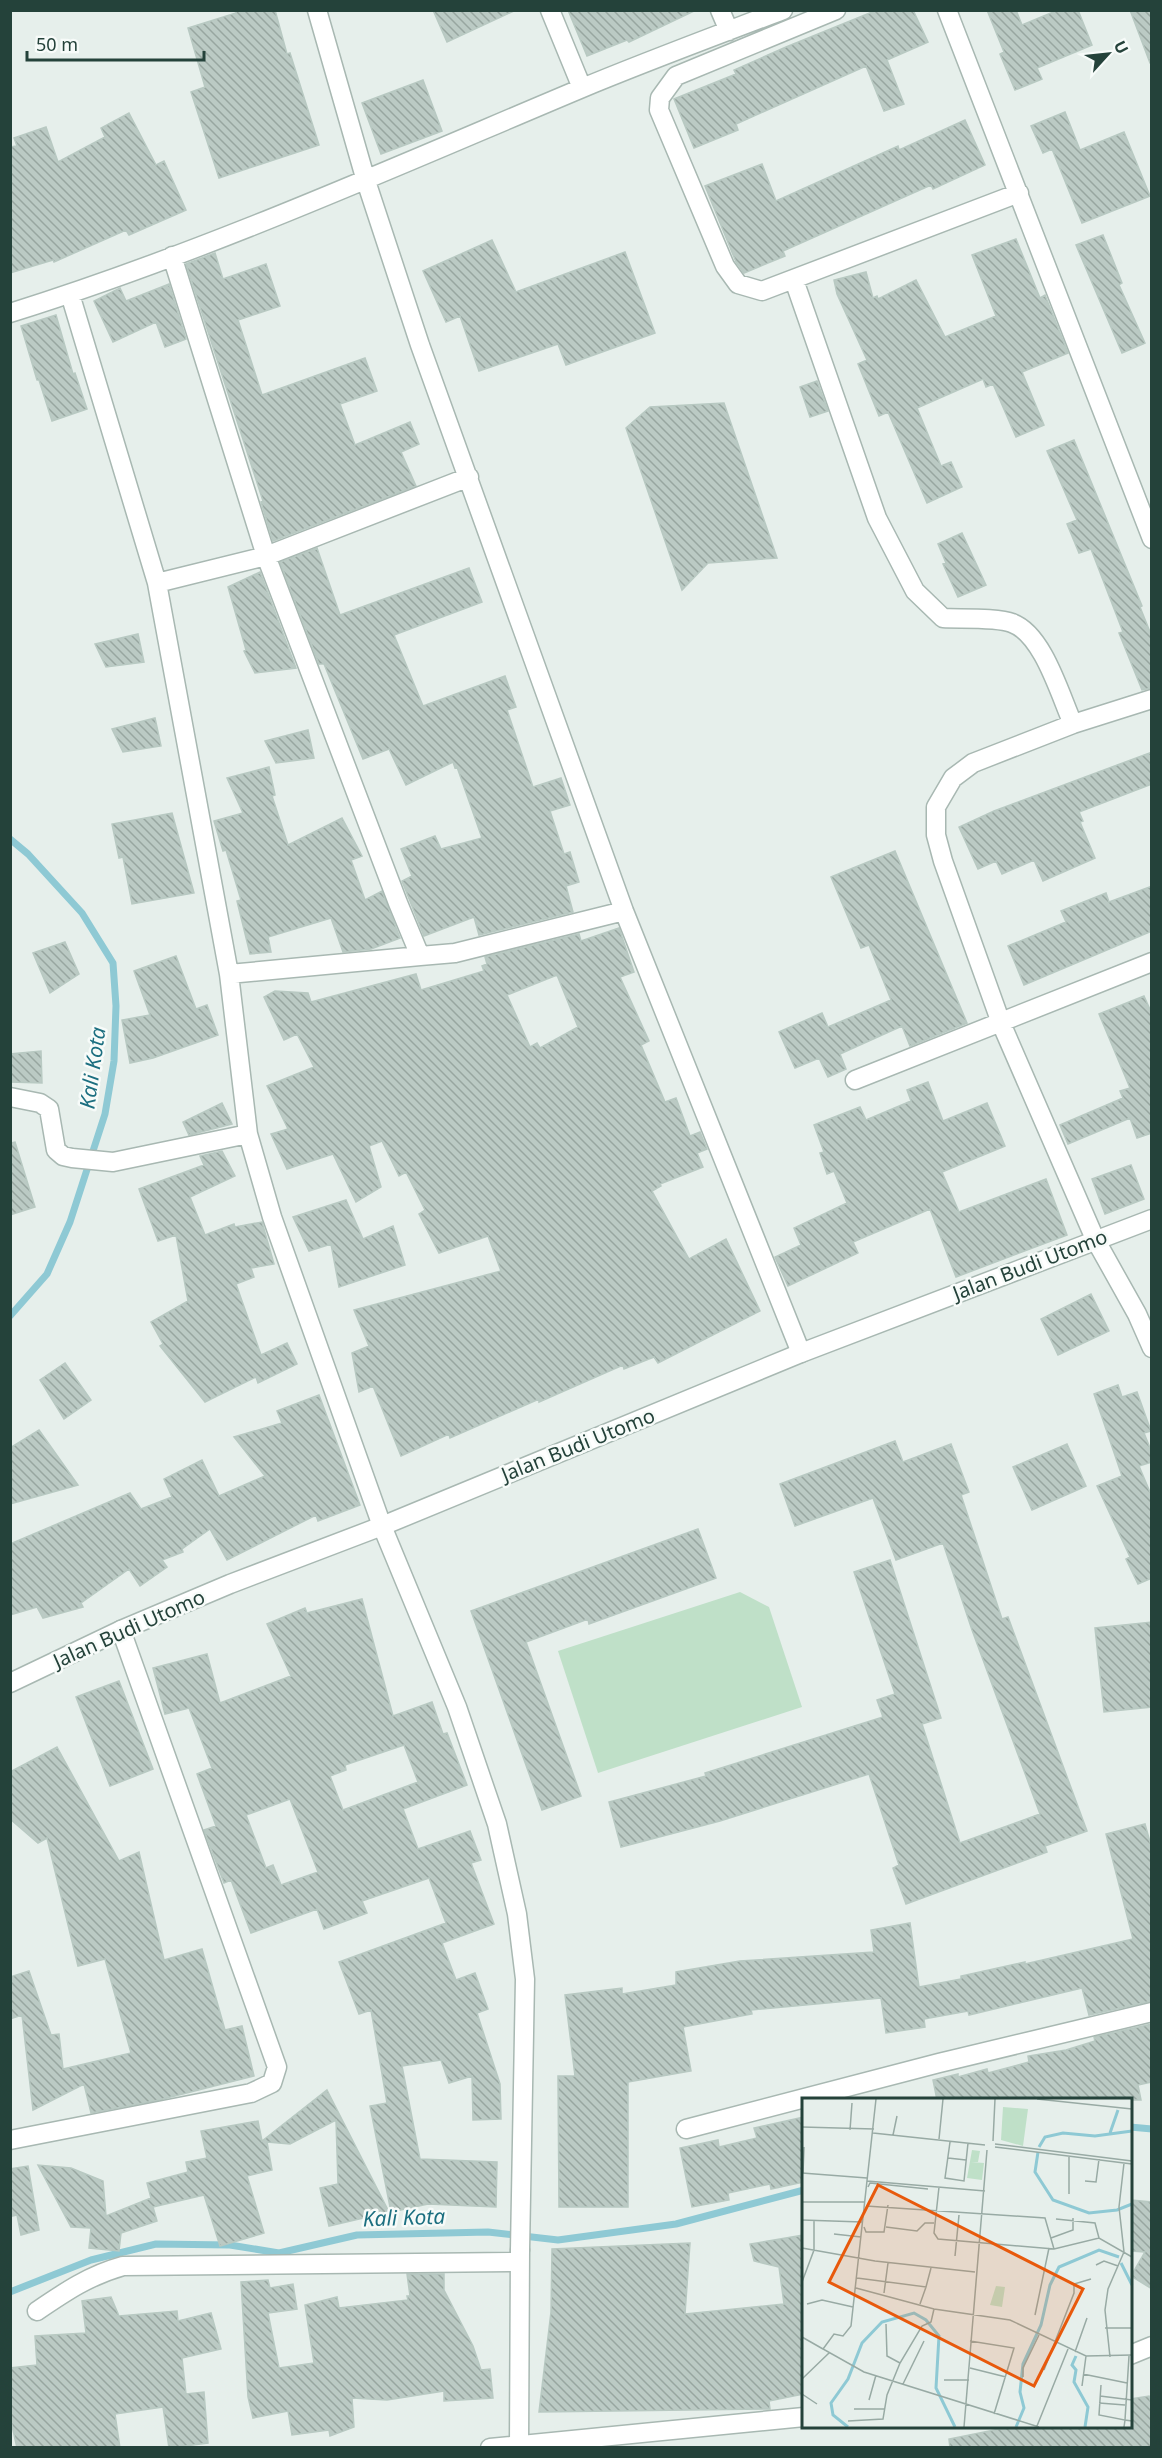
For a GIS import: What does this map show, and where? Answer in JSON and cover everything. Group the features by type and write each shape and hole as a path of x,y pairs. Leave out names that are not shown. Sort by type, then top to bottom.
{"street":[{"path":"317,10 366,181 420,345 624,911 801,1353"},
{"path":"550,10 582,88"},
{"path":"720,10 729,31"},
{"path":"10,313 172,256 366,181 582,88 783,10"},
{"path":"836,10 676,76 660,98 659,110 663,121 725,266 738,284 762,291 1019,193"},
{"path":"947,10 1152,539"},
{"path":"172,256 266,556 420,956"},
{"path":"794,280 877,518 915,591 943,618 1011,622 1028,631 1040,650 1073,724"},
{"path":"69,294 157,583 229,974 248,1134 272,1217 382,1526 457,1707 498,1824 517,1914 525,1979 522,2207 519,2256 519,2446"},
{"path":"157,583 266,556 469,477"},
{"path":"1152,699 1073,724 973,763 953,778 936,807 936,834 943,861 1001,1023 1095,1239 1137,1314 1152,1348"},
{"path":"229,974 455,953 624,911"},
{"path":"855,1080 1152,962"},
{"path":"10,1097 34,1101 49,1109 56,1150 63,1156 72,1158 113,1162 248,1134"},
{"name":"Jalan Budi Utomo","path":"10,1683 121,1630 230,1584 382,1526 801,1353 1152,1219"},
{"path":"10,2140 251,2093 272,2083 277,2067 121,1630"},
{"path":"805,2098 1152,2012"},
{"path":"686,2129 802,2099"},
{"path":"37,2311 89,2278 123,2266 519,2256"},
{"path":"1132,2355 1152,2346"},
{"path":"490,2448 802,2417"}],"green space":[{"path":"740,1592 769,1607 802,1707 598,1773 558,1651"}],"building":[{"path":"236,10 275,10 287,54 290,53 319,145 219,178 191,92 205,87 188,28 236,13"},
{"path":"433,10 516,10 447,42"},
{"path":"568,10 696,10 629,42 627,40 587,56"},
{"path":"877,10 913,10 928,42 887,60 904,104 884,111 866,66 736,124 738,130 694,148 674,99 736,74 734,70 786,47"},
{"path":"987,10 1016,10 1022,25 1058,10 1078,10 1092,45 1037,68 1042,79 1015,90 1000,54 1004,52"},
{"path":"1130,10 1152,10 1152,63 1150,63"},
{"path":"423,80 442,131 381,154 362,103"},
{"path":"1065,112 1080,150 1124,132 1150,196 1082,223 1052,149 1043,153 1031,126"},
{"path":"129,113 156,165 164,161 186,210 129,235 126,230 54,262 53,260 10,273 10,147 17,146 14,138 46,127 58,162 105,137 101,128"},
{"path":"965,120 985,165 933,189 931,185 783,251 785,256 744,273 736,262 705,186 762,164 776,201 898,146 899,150"},
{"path":"1103,235 1122,283 1119,285 1145,343 1122,353 1076,245"},
{"path":"1016,239 1040,298 1045,295 1068,353 1022,372 1044,425 1016,437 993,384 986,387 983,379 917,408 941,466 951,462 962,487 927,503 888,412 879,416 858,364 867,360 837,294 834,280 866,272 873,298 877,296 878,299 916,280 945,337 996,316 972,255"},
{"path":"492,240 516,292 625,252 655,333 566,365 558,344 479,371 460,316 446,322 423,271"},
{"path":"215,253 223,279 266,264 280,306 238,320 262,395 365,358 377,391 340,404 355,445 410,422 419,444 401,452 416,486 273,541 261,502 263,501 186,264"},
{"path":"169,284 186,339 165,347 156,322 113,342 94,301 120,288 126,301"},
{"path":"56,315 73,374 75,373 87,409 52,421 21,326"},
{"path":"817,381 828,411 810,417 800,387"},
{"path":"724,403 777,558 708,563 682,590 626,428 650,407"},
{"path":"1074,440 1142,606 1140,607 1152,637 1152,688 1142,690 1119,633 1123,632 1091,549 1079,553 1067,524 1077,520 1047,451"},
{"path":"962,533 986,585 958,597 943,564 946,563 938,544"},
{"path":"317,548 340,615 469,568 482,602 394,635 423,706 505,676 516,707 507,710 533,787 561,778 570,805 550,811 564,854 570,852 579,882 566,886 573,912 479,935 474,917 424,936 402,881 412,876 401,849 435,836 441,849 482,838 457,767 455,768 453,762 406,785 389,749 363,759 324,664 319,664 280,562"},
{"path":"260,572 296,668 255,673 244,651 246,650 228,587"},
{"path":"138,634 144,662 106,667 95,644"},
{"path":"155,718 161,746 123,752 112,729"},
{"path":"308,730 314,758 276,763 265,741"},
{"path":"1152,752 1152,784 1079,812 1083,821 1080,822 1095,858 1043,881 1034,860 1002,874 996,861 978,869 959,827 994,811"},
{"path":"269,767 275,795 272,796 288,845 342,818 362,856 351,860 365,900 382,891 400,938 371,949 343,952 331,918 268,937 271,952 250,954 237,901 241,900 226,850 223,851 214,821 243,813 227,778"},
{"path":"172,813 194,893 132,904 123,857 119,858 112,824"},
{"path":"895,851 967,1023 910,1046 902,1026 840,1054 846,1069 828,1077 819,1058 795,1068 779,1032 822,1013 828,1027 891,1000 869,945 861,948 831,877"},
{"path":"1152,886 1152,931 1024,985 1008,946 1066,922 1061,911 1106,893 1109,902"},
{"path":"619,928 634,972 620,977 649,1041 641,1045 665,1102 676,1098 690,1136 700,1132 707,1149 697,1153 703,1167 660,1184 661,1186 652,1191 689,1259 726,1239 760,1311 658,1363 654,1357 624,1369 623,1365 539,1402 539,1399 450,1438 449,1434 401,1456 373,1386 359,1392 352,1353 369,1346 354,1310 501,1271 488,1236 439,1253 419,1214 425,1210 406,1172 399,1176 382,1141 369,1146 381,1187 356,1202 333,1154 287,1169 271,1134 288,1129 267,1086 314,1067 297,1034 284,1040 264,997 275,991 308,993 311,1002 416,974 421,990 484,971 482,966 487,964 485,957 579,934 581,941","holes":["557,975 578,1027 540,1048 537,1043 530,1047 507,995"]},
{"path":"65,942 79,974 50,993 33,953"},
{"path":"176,956 196,1009 207,1005 218,1035 153,1058 130,1063 122,1020 150,1015 134,971"},
{"path":"1144,996 1152,1014 1152,1133 1137,1138 1130,1118 1068,1144 1060,1125 1123,1098 1120,1091 1130,1088 1099,1014"},
{"path":"41,1051 42,1083 10,1082 10,1054"},
{"path":"928,1082 943,1121 987,1103 1005,1146 942,1172 959,1212 1046,1179 1067,1235 956,1277 930,1209 853,1242 858,1253 788,1286 775,1257 801,1245 794,1228 847,1203 834,1171 827,1174 820,1153 824,1152 814,1125 860,1107 866,1120 911,1101 907,1090"},
{"path":"222,1103 232,1124 189,1135 183,1122"},
{"path":"15,1142 35,1207 10,1215 10,1143"},
{"path":"222,1151 235,1176 190,1197 205,1235 234,1224 235,1227 262,1222 274,1264 251,1268 254,1277 236,1284 261,1355 287,1343 297,1364 258,1383 256,1377 205,1402 160,1346 163,1344 151,1322 188,1301 176,1235 158,1241 139,1189 204,1165 200,1156"},
{"path":"1131,1165 1144,1199 1105,1214 1092,1179"},
{"path":"346,1200 363,1239 393,1226 405,1265 339,1287 331,1244 309,1251 293,1217"},
{"path":"1091,1294 1109,1331 1058,1355 1041,1319"},
{"path":"65,1363 91,1400 64,1419 40,1380"},
{"path":"1118,1385 1122,1397 1137,1392 1151,1431 1144,1433 1152,1453 1152,1462 1139,1466 1152,1497 1152,1578 1138,1584 1126,1559 1130,1557 1097,1486 1122,1476 1094,1394"},
{"path":"319,1395 360,1505 318,1521 316,1515 227,1560 210,1529 182,1549 183,1552 162,1560 167,1567 140,1586 129,1569 81,1603 83,1607 43,1618 37,1607 10,1615 10,1544 130,1493 141,1509 172,1497 164,1479 202,1460 219,1496 265,1476 234,1437 282,1423 277,1411"},
{"path":"39,1430 78,1485 10,1504 10,1448"},
{"path":"895,1441 903,1462 951,1444 969,1492 961,1495 1002,1619 1008,1617 1087,1831 1045,1846 1047,1852 906,1904 893,1868 899,1865 869,1774 720,1821 621,1847 609,1802 706,1776 705,1773 883,1717 877,1700 895,1694 854,1572 890,1560 941,1718 922,1724 960,1843 1040,1814 972,1630 943,1543 896,1560 873,1498 795,1526 780,1484"},
{"path":"1067,1444 1086,1486 1032,1510 1013,1467"},
{"path":"698,1529 716,1578 589,1624 588,1619 526,1642 581,1796 542,1810 471,1611"},
{"path":"362,1599 393,1716 432,1702 443,1734 447,1733 467,1785 403,1809 418,1849 470,1831 481,1860 471,1863 494,1924 442,1943 456,1980 475,1973 488,2009 477,2013 500,2084 501,2119 473,2120 472,2076 449,2083 441,2060 402,2066 420,2159 497,2162 496,2207 428,2204 391,2212 370,2106 387,2103 371,2010 359,2014 339,1962 446,1923 429,1878 362,1901 367,1913 324,1929 317,1909 251,1933 231,1880 224,1883 204,1830 216,1826 197,1774 212,1768 189,1708 165,1714 153,1668 207,1654 220,1703 291,1676 267,1624 305,1608 307,1613","holes":["404,1745 418,1782 343,1810 330,1776 346,1770 345,1765","290,1799 318,1872 281,1885 273,1865 266,1868 246,1815"]},
{"path":"1152,1622 1152,1707 1104,1712 1095,1628"},
{"path":"119,1681 153,1769 110,1786 76,1697"},
{"path":"57,1747 119,1861 139,1852 164,1960 202,1949 225,2030 242,2026 254,2076 159,2100 91,2113 84,2084 33,2110 22,2015 10,2019 10,1977 29,1971 51,2035 59,2034 63,2069 131,2053 105,1959 78,1966 47,1838 38,1843 10,1819 10,1772"},
{"path":"1145,1824 1152,1849 1152,2001 1089,2015 1082,1988 969,2015 968,2011 924,2019 925,2027 886,2033 881,1998 751,2010 752,2014 683,2027 691,2071 628,2082 628,2207 559,2207 558,2076 575,2076 565,1995 622,1988 622,1994 676,1985 676,1972 740,1961 874,1952 871,1930 910,1923 919,1987 1133,1939 1106,1834"},
{"path":"1152,2024 1152,2082 1138,2085 1141,2100 1132,2100 1132,2098 937,2098 933,2080 958,2074 958,2077 987,2069 988,2073 1029,2062 1028,2056 1066,2050 1095,2041 1094,2037"},
{"path":"327,2090 389,2212 329,2226 320,2188 338,2184 336,2120 290,2144 267,2142 272,2170 247,2176 264,2233 220,2246 204,2195 153,2207 157,2221 121,2233 119,2251 89,2248 91,2228 71,2227 38,2165 71,2168 103,2181 106,2216 151,2198 147,2183 188,2172 186,2162 207,2158 201,2131 258,2121 262,2141"},
{"path":"802,2117 802,2182 771,2189 770,2184 728,2193 729,2200 692,2207 680,2148 718,2140 719,2147 757,2138 754,2128"},
{"path":"28,2166 39,2230 21,2235 17,2215 12,2216 10,2206 10,2169"},
{"path":"1132,2200 1152,2202 1152,2289 1132,2277 1145,2252 1132,2251"},
{"path":"802,2235 802,2394 769,2401 770,2409 539,2412 551,2312 552,2249 690,2243 685,2314 784,2304 779,2267 754,2261 750,2244"},
{"path":"407,2274 444,2274 444,2290 473,2346 481,2370 490,2369 493,2398 444,2401 444,2391 387,2400 352,2398 354,2427 330,2436 329,2430 292,2435 288,2411 253,2418 248,2397 241,2282 268,2280 270,2288 293,2284 297,2309 268,2313 279,2368 314,2363 305,2305 337,2297 339,2308 408,2300 407,2296 410,2296"},
{"path":"111,2297 119,2316 177,2311 178,2321 211,2313 221,2349 182,2358 186,2394 204,2392 208,2443 169,2448 163,2407 115,2414 120,2448 17,2448 10,2417 10,2368 37,2365 35,2336 86,2333 82,2301"},
{"path":"1149,2396 1152,2406 1152,2448 950,2448 949,2439 1004,2428 1132,2428 1132,2399"}],"waterway":[{"name":"Kali Kota","path":"10,839 28,854 82,913 113,963 116,1006 114,1061 105,1114 70,1222 47,1274 10,1316"},
{"name":"Kali Kota","path":"1132,2127 1152,2129"},
{"name":"Kali Kota","path":"10,2292 91,2260 156,2244 230,2245 279,2253 357,2235 488,2232 558,2240 676,2224 802,2191"}]}
